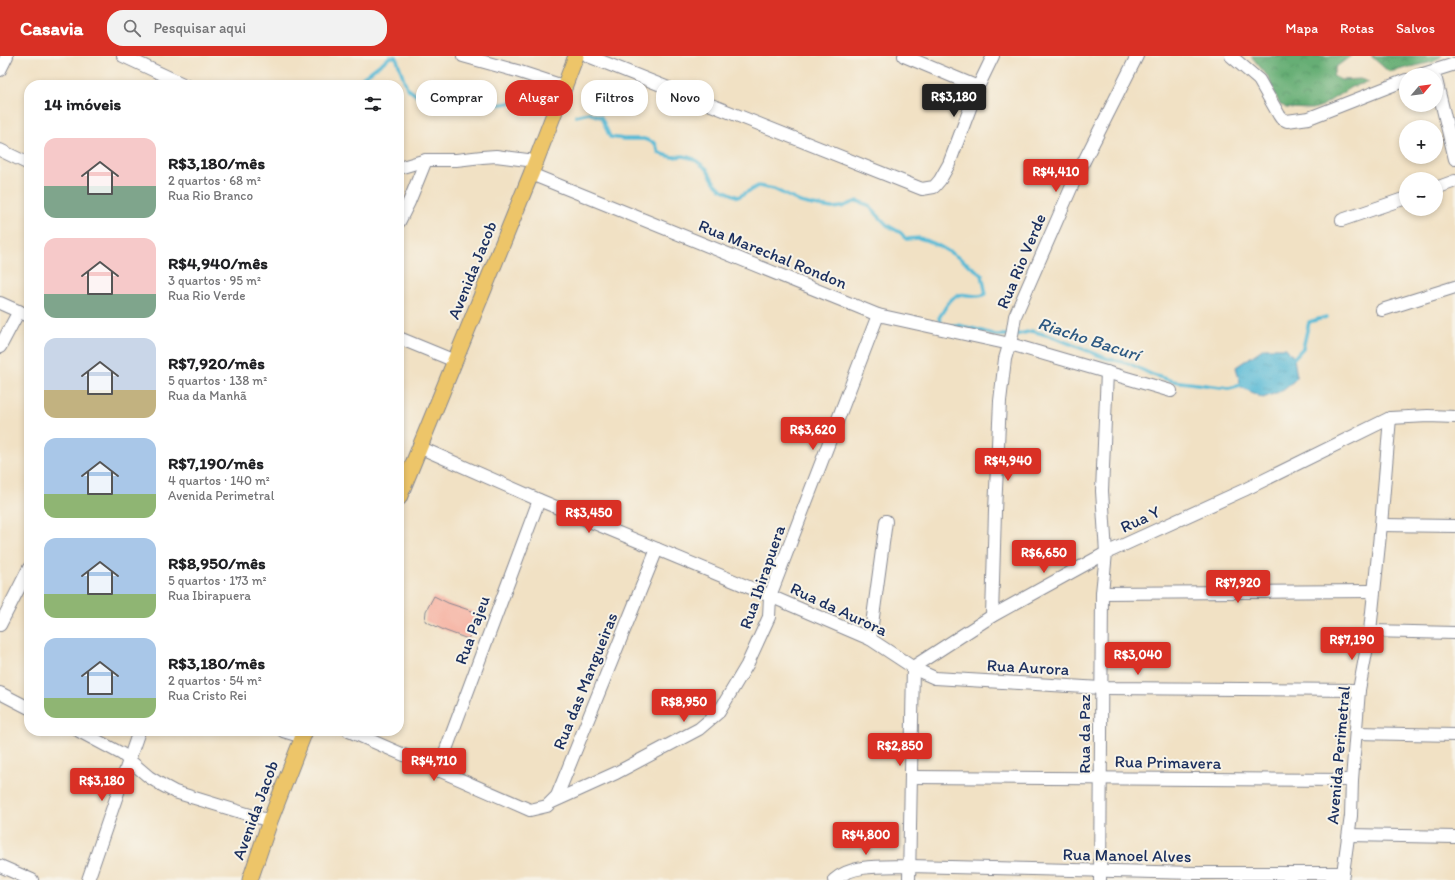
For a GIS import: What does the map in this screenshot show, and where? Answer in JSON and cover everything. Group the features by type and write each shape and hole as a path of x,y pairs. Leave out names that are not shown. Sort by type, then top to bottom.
{"main road":[{"name":"Avenida Jacob","path":"568,80 576,56"},
{"name":"Avenida Jacob","path":"404,483 456,361 554,116"},
{"name":"Avenida Jacob","path":"250,880 270,821 303,736"}],"street":[{"path":"0,70 6,56"},
{"path":"123,56 173,80"},
{"path":"463,56 546,80"},
{"path":"588,56 922,189 934,187 940,180 949,164 978,87 994,56"},
{"path":"904,56 978,87"},
{"name":"Rua Rio Verde","path":"992,616 1000,401 1005,359 1010,344 1015,316 1072,186 1137,56"},
{"path":"1231,56 1259,80 1281,118 1287,121 1309,118 1399,83"},
{"path":"1443,71 1455,64"},
{"path":"1443,109 1455,159"},
{"path":"0,150 24,162"},
{"name":"Rua Marechal Rondon","path":"404,167 426,160 456,160 496,156 533,168 878,315 1010,344 1171,391"},
{"path":"404,212 426,160"},
{"path":"1443,186 1455,182"},
{"path":"1342,220 1399,200"},
{"path":"1382,310 1455,288"},
{"path":"0,303 24,314 0,347"},
{"name":"Rua Ibirapuera","path":"552,802 616,773 699,729 719,712 747,665 770,617 770,596 878,315"},
{"path":"404,340 456,361"},
{"name":"Rua da Paz","path":"1100,876 1102,593 1106,553 1102,491 1107,372"},
{"path":"1390,418 1455,416"},
{"name":"Rua Y","path":"913,667 992,616 1106,553 1244,490 1390,418"},
{"name":"Avenida Perimetral","path":"1343,876 1351,816 1352,780 1359,690 1370,631 1390,418"},
{"name":"Rua da Aurora","path":"419,447 539,500 870,639 913,667"},
{"name":"Rua Pajeu","path":"438,771 539,500"},
{"path":"870,639 886,521"},
{"path":"1381,525 1455,526"},
{"name":"Rua das Mangueiras","path":"552,802 557,796 657,550"},
{"path":"0,625 24,578"},
{"path":"1102,593 1373,591"},
{"path":"1370,631 1455,633"},
{"path":"909,880 913,667"},
{"name":"Rua Aurora","path":"913,667 940,680 1101,688 1359,690"},
{"path":"0,693 24,705"},
{"path":"1356,733 1455,735"},
{"path":"88,736 130,760 149,777 162,786 175,792 270,821"},
{"path":"88,880 137,736"},
{"path":"360,736 530,810 547,806 552,802"},
{"name":"Rua Primavera","path":"911,777 1352,780"},
{"path":"1348,835 1455,837"},
{"path":"0,866 32,880"},
{"name":"Rua Manoel Alves","path":"834,880 839,876 856,869 909,866 1002,874 1195,877 1343,876"}],"green space":[{"path":"1251,56 1351,56 1336,67 1333,76 1341,80 1360,79 1369,82 1351,87 1322,106 1313,109 1286,108 1279,103 1269,78"},
{"path":"1371,56 1442,56 1433,62 1407,68 1399,68 1399,70 1389,72"}],"water":[{"path":"1264,348 1286,348 1294,358 1297,378 1284,390 1263,398 1241,387 1236,367"}],"building":[{"path":"434,596 448,603 481,614 468,639 425,621 426,611"}],"waterway":[{"name":"Riacho Bacurí","path":"360,80 390,57 396,57 407,88 416,95 434,89 455,93 469,101 484,101 497,105 505,104"},
{"name":"Riacho Bacurí","path":"576,116 589,113 601,117 610,137 644,139 655,143 659,153 672,157 684,156 694,159 707,169 714,182 721,189 738,197 758,186 774,189 800,202 813,205 832,208 842,207 857,201 868,205 887,225 901,233 906,239 919,238 943,248 961,259 982,275 986,294 982,296 958,295 950,301 939,318 941,325"},
{"name":"Riacho Bacurí","path":"1292,360 1303,348 1309,322 1326,317"},
{"name":"Riacho Bacurí","path":"949,326 957,325 995,335 1009,335"},
{"name":"Riacho Bacurí","path":"1015,335 1032,331 1053,337 1106,358 1130,364 1153,375 1173,381 1229,388 1245,384"}]}
